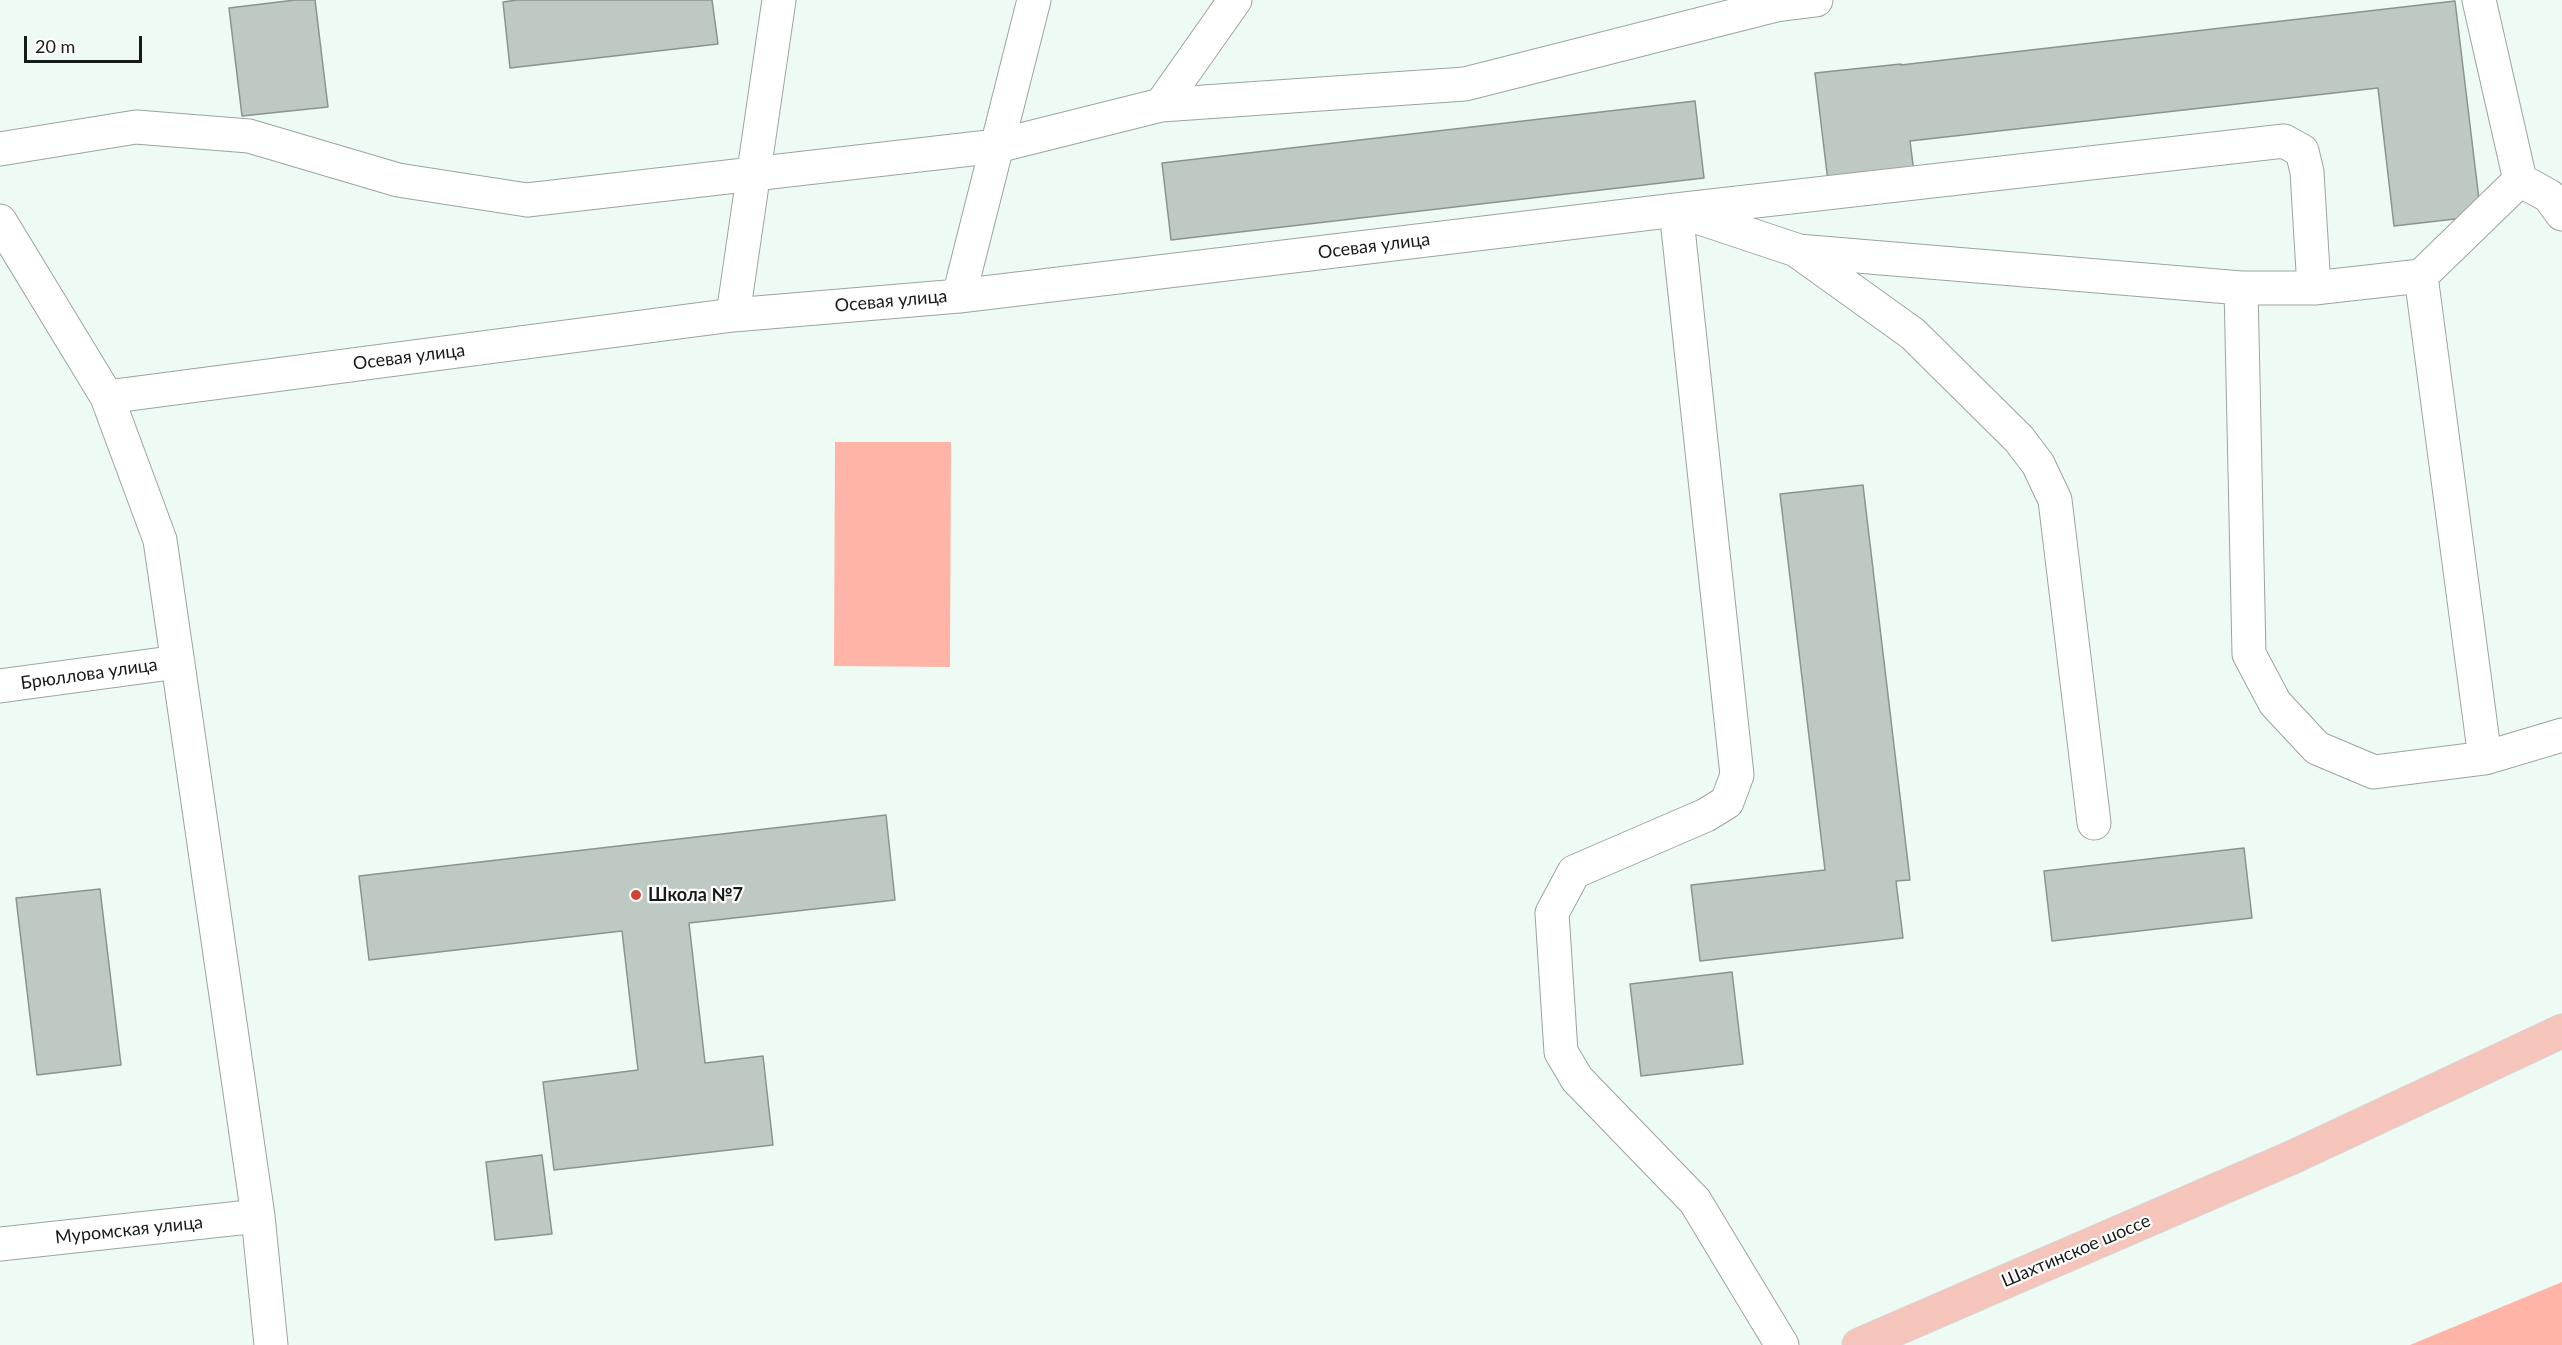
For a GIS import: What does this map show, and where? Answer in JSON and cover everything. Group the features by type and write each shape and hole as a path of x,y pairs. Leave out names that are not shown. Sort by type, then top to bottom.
{"main road":[{"name":"Шахтинское шоссе","path":"1859,1345 2293,1157 2562,1031"}],"street":[{"path":"733,315 779,0"},
{"path":"959,296 1034,0"},
{"path":"1161,105 1235,0"},
{"path":"0,148 136,127 249,136 398,180 527,200 997,146 1161,105 1465,84 1776,5 1816,0"},
{"path":"2479,0 2520,180 2549,196 2562,214"},
{"name":"Осевая улица","path":"107,397 733,315 959,296 1676,210 2284,141 2302,151 2307,172 2314,288"},
{"path":"1782,1345 1695,1201 1577,1079 1561,1052 1552,913 1561,892 1574,873 1706,815 1727,802 1737,775 1676,210 1796,250 2241,288 2314,288 2421,276 2520,180"},
{"path":"0,221 107,397 160,540 258,1216 271,1345"},
{"path":"1796,250 1913,333 2019,439 2038,464 2055,500 2094,823"},
{"path":"2421,276 2485,758"},
{"path":"2241,288 2249,654 2275,703 2317,748 2374,772 2485,758 2562,735"},
{"name":"Брюллова улица","path":"0,686 178,662"},
{"name":"Муромская улица","path":"0,1244 258,1216"}],"shaded area":[{"path":"835,442 951,442 950,667 834,666"},
{"path":"2562,1282 2562,1345 2410,1345"}],"building":[{"path":"295,0 315,0 328,107 242,116 229,8"},
{"path":"517,0 712,0 718,44 510,68 503,2"},
{"path":"2455,1 2481,216 2394,226 2378,88 1910,141 1915,180 1829,190 1815,73"},
{"path":"1695,101 1704,178 1171,240 1162,163"},
{"path":"1863,485 1910,880 1896,881 1903,938 1700,961 1691,885 1825,870 1780,494"},
{"path":"886,815 895,900 689,923 705,1063 763,1056 773,1145 554,1170 543,1082 638,1070 622,931 369,960 359,876"},
{"path":"2244,848 2252,918 2052,941 2044,871"},
{"path":"100,889 121,1065 37,1075 16,898"},
{"path":"1732,972 1743,1064 1641,1076 1630,984"},
{"path":"542,1155 552,1234 495,1240 486,1162"}],"place":[{"name":"Школа №7","path":"636,895"}]}
